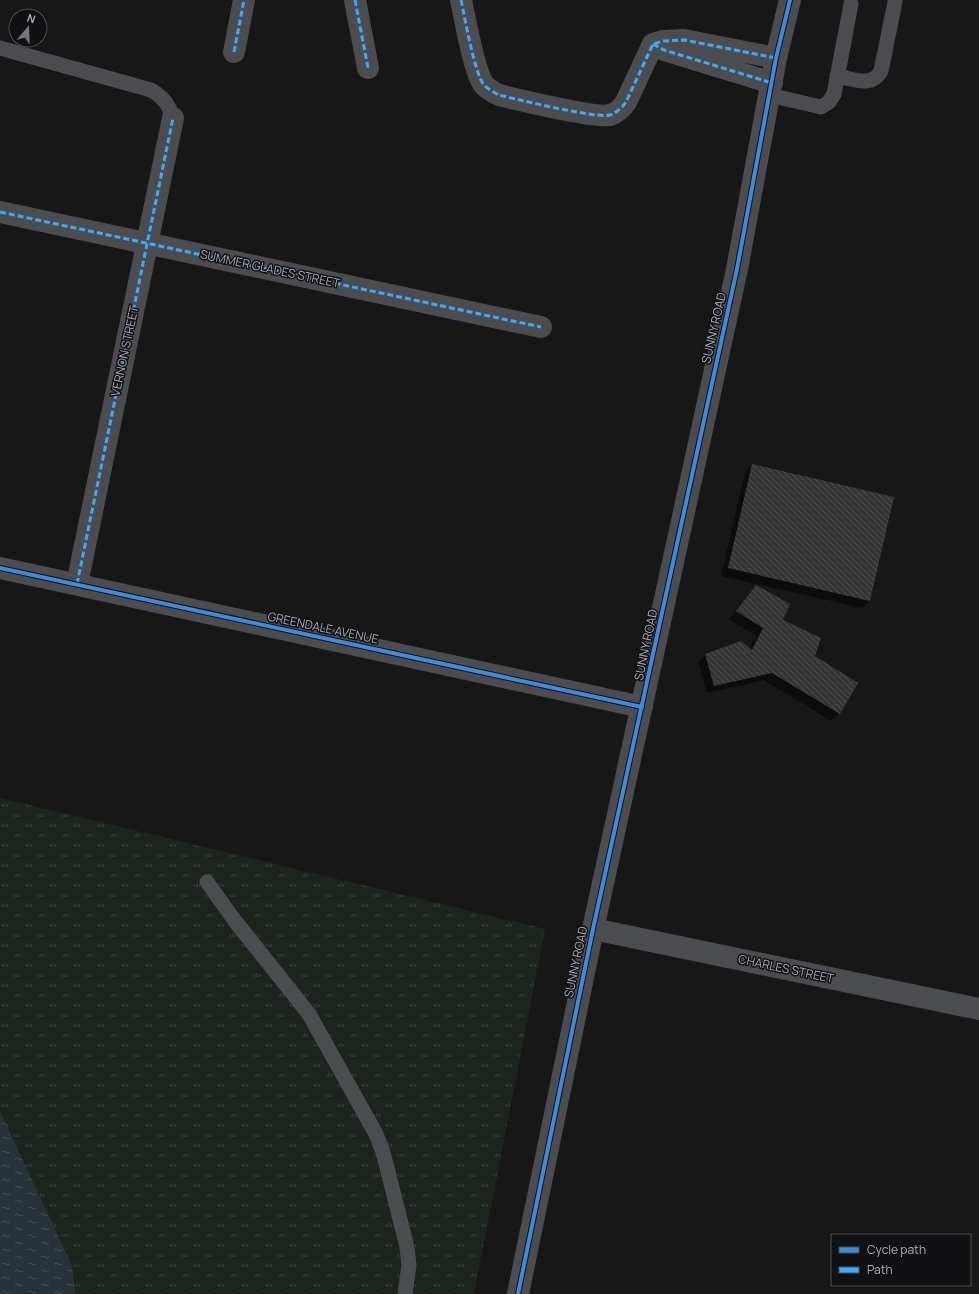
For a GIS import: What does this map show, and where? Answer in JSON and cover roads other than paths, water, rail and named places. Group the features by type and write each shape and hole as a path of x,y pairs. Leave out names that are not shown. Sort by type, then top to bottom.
{"street":[{"path":"234,52 244,0"},
{"path":"355,0 368,68"},
{"path":"461,0 476,63 484,85 498,94 588,114 609,116 624,106 653,44 663,41 684,40 776,58"},
{"name":"SUNNY ROAD","path":"518,1294 593,929 737,269 776,58 790,0"},
{"path":"653,44 678,55 770,89"},
{"name":"VERNON STREET","path":"77,584 173,118"},
{"name":"SUMMER GLADES STREET","path":"0,212 541,327"},
{"name":"GREENDALE AVENUE","path":"0,568 642,708"},
{"name":"CHARLES STREET","path":"593,929 979,1009"}],"lane":[{"path":"838,76 871,82 877,78 881,71 895,2"},
{"path":"770,89 821,107 829,102 834,94 852,4"},
{"path":"0,48 151,90 164,100 170,108 173,118"},
{"path":"207,882 235,921 309,1014 376,1134 383,1152 407,1247 409,1265 405,1294"}],"water":[{"path":"0,1111 72,1266 75,1294 0,1294"}]}
